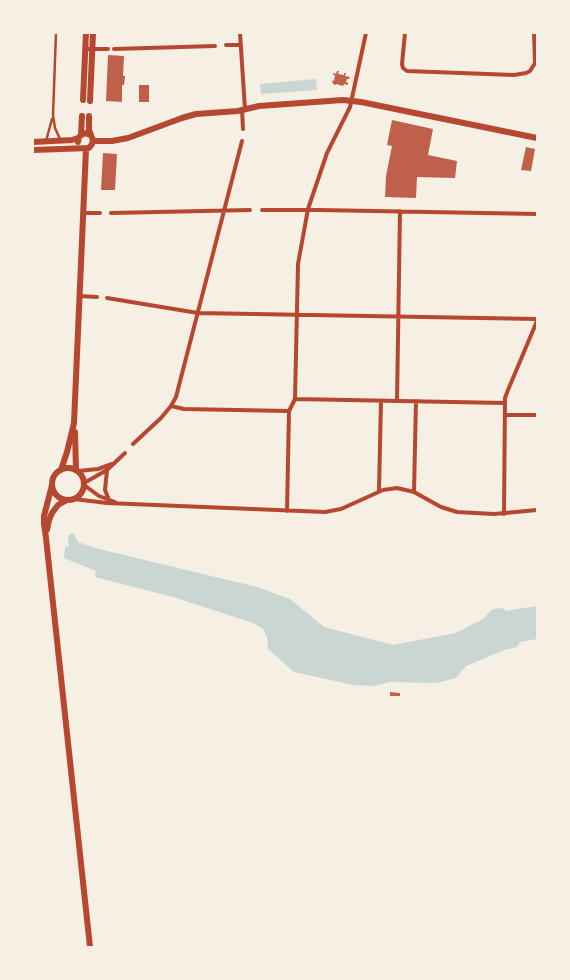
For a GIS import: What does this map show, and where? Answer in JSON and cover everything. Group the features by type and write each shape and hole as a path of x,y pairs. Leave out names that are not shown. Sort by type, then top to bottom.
{"street":[{"path":"83,100 86,33"},
{"path":"90,100 93,33"},
{"path":"240,33 244,109 243,129"},
{"path":"286,511 289,411 295,399 297,269 308,209 327,151 350,109 366,33"},
{"path":"405,33 402,64 403,68 408,71 514,76 526,73 535,63 534,33"},
{"path":"226,46 241,45"},
{"path":"114,49 215,46"},
{"path":"85,49 108,49"},
{"path":"33,142 72,140 85,133 92,138 112,141 128,138 192,115 271,105 352,101 537,138"},
{"path":"82,116 78,143 84,148"},
{"path":"33,150 84,148 91,146 92,138 89,130 89,116"},
{"path":"133,444 171,406 176,397 242,141"},
{"path":"77,471 74,423 84,213 84,148"},
{"path":"262,210 308,209 537,214"},
{"path":"111,213 250,210"},
{"path":"396,401 400,211"},
{"path":"84,213 100,213"},
{"path":"80,296 96,297"},
{"path":"107,298 198,313 537,320 508,390 505,403 504,514"},
{"path":"295,399 505,403"},
{"path":"379,491 381,401"},
{"path":"414,492 416,402"},
{"path":"171,406 184,409 289,411"},
{"path":"505,415 537,415"},
{"path":"61,470 74,423"},
{"path":"84,484 107,470 124,453"},
{"path":"77,471 98,469 114,463"},
{"path":"74,500 82,493 84,484 83,477 77,471 69,468 61,470 54,476 44,519 90,947"},
{"path":"107,470 105,490 109,500"},
{"path":"84,484 96,494 123,504"},
{"path":"52,485 56,495 60,498 107,504 286,511 333,511 350,506 379,491 397,488 414,492 441,507 456,512 471,514 504,514 537,510"},
{"path":"46,538 48,520 58,505 67,500"}],"lane":[{"path":"56,33 53,115 55,128 61,141"},
{"path":"46,141 53,115"}],"shaded area":[{"path":"316,79 317,90 261,94 260,84"},
{"path":"74,534 78,542 95,548 257,587 290,599 324,627 393,645 456,633 483,619 493,609 504,608 505,611 537,606 537,639 520,642 517,647 504,650 466,666 456,678 436,683 389,682 375,686 353,685 294,672 268,649 267,637 263,629 253,623 173,597 95,577 96,571 64,558 65,547 69,546 68,536"}],"building":[{"path":"108,55 124,56 123,76 125,76 124,85 122,85 122,102 106,101"},
{"path":"337,71 339,71 338,74 344,75 344,73 346,73 345,76 350,77 346,82 348,85 344,84 343,86 333,84 332,80 334,81 335,75 333,75 333,73 336,74"},
{"path":"139,85 149,85 149,102 139,102"},
{"path":"392,120 433,129 428,155 457,161 455,178 417,177 416,198 385,197 386,176 392,146 387,145"},
{"path":"526,147 535,149 531,171 521,170"},
{"path":"103,153 117,154 115,190 101,190"},
{"path":"390,692 400,693 400,696 390,696"}]}
